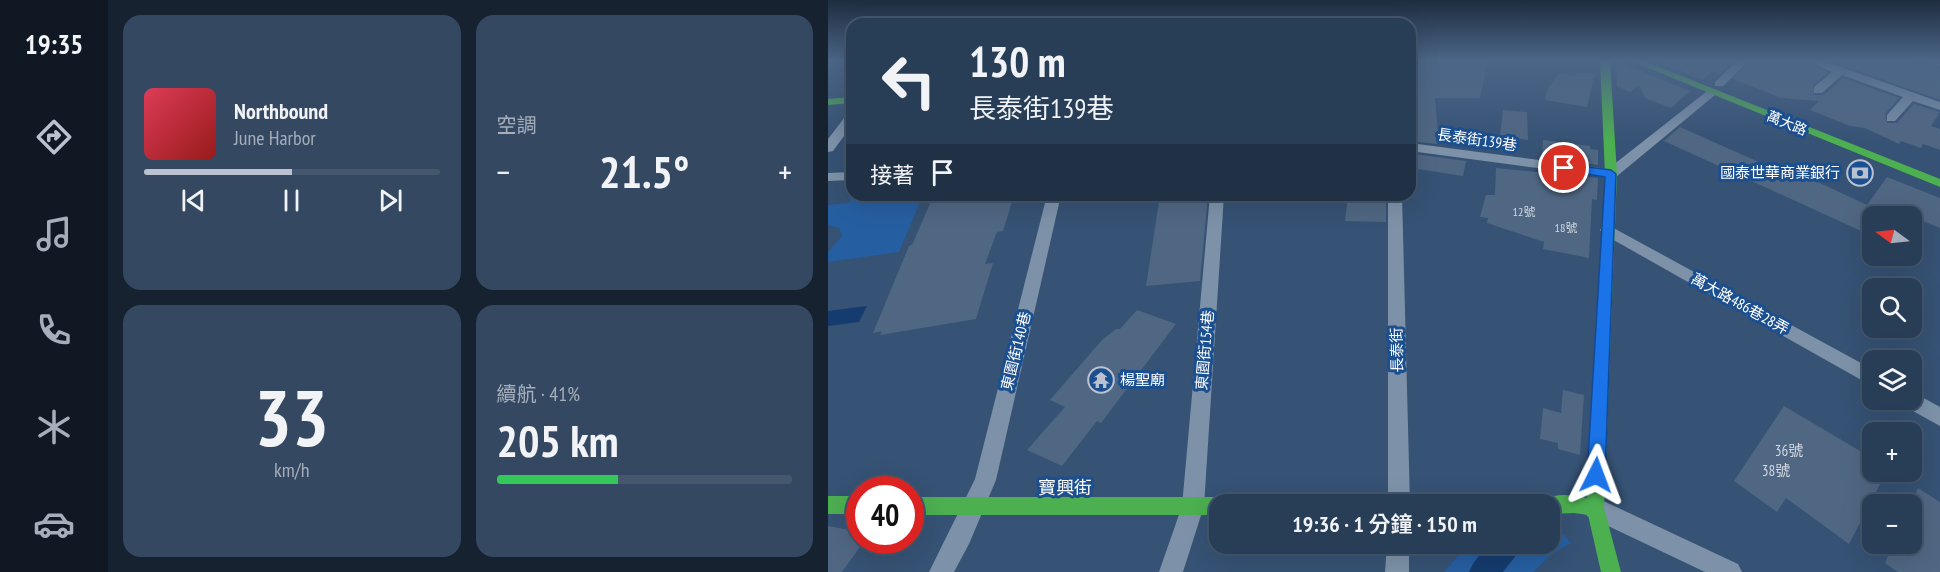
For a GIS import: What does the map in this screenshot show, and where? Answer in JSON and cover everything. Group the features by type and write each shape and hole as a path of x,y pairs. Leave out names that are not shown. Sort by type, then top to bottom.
{"street":[{"path":"1606,88 1611,174 1595,508 1611,572"},
{"path":"1611,174 1715,88"},
{"name":"萬大路","path":"1715,88 1940,170"},
{"name":"萬大路","path":"1715,88 1940,183"},
{"path":"1887,88 1940,106"},
{"path":"1890,118 1911,96"},
{"path":"828,102 846,100"},
{"path":"828,148 846,124"},
{"name":"長泰街139巷","path":"1416,148 1611,174"},
{"path":"828,177 846,176"},
{"name":"東園街140巷","path":"941,572 985,480 1053,201"},
{"name":"東園街154巷","path":"1171,572 1193,506 1217,201"},
{"name":"長泰街","path":"1395,201 1399,494"},
{"name":"萬大路486巷28弄","path":"1608,230 1862,372"},
{"path":"1922,407 1940,417"},
{"path":"1560,505 1574,504 1595,508 1730,572"},
{"path":"828,505 846,506"},
{"name":"寶興街","path":"924,506 1209,506"},
{"path":"1397,572 1398,554"}],"shaded area":[{"path":"850,201 920,201 899,252 828,262 828,252 842,236 839,228 828,225 828,205 849,203"},
{"path":"867,306 859,322 828,326 828,311"},
{"path":"1560,535 1564,535 1571,543 1560,549"},
{"path":"1460,554 1552,554 1533,572 1444,572"}],"building":[{"path":"1416,88 1482,88 1480,98 1435,98 1437,144 1416,142"},
{"path":"1549,88 1592,88 1587,107 1545,100"},
{"path":"1621,88 1636,88 1630,92"},
{"path":"1640,88 1682,88 1690,91 1671,108 1645,98"},
{"path":"1755,88 1813,88 1814,95 1824,95 1832,88 1870,88 1899,98 1885,114 1887,123 1897,123 1914,104 1940,112 1931,126 1940,129 1940,150 1923,144 1921,148 1901,141 1899,144 1865,128 1850,126 1810,110 1819,101 1781,98"},
{"path":"1906,88 1940,88 1940,100"},
{"path":"1503,110 1527,112 1528,140 1500,135"},
{"path":"1680,127 1779,171 1781,169 1806,179 1807,177 1867,205 1887,177 1940,198 1940,228 1922,221 1922,206 1862,206 1862,231 1664,141"},
{"path":"1543,140 1590,146 1590,149 1598,150 1598,165 1542,158"},
{"path":"1416,154 1466,161 1463,176 1416,169"},
{"path":"1496,168 1598,178 1597,200 1592,199 1589,258 1543,249 1544,242 1487,223 1488,218 1480,217 1486,195 1495,195"},
{"path":"931,201 1012,201 1003,231 997,232 985,264 993,263 976,319 880,335 882,331 873,333 909,246 912,245"},
{"path":"1159,201 1207,201 1200,281 1146,286"},
{"path":"1347,201 1386,201 1386,222 1345,221"},
{"name":"楊聖廟","path":"1137,310 1176,324 1101,423 1097,421 1062,466 1027,450 1065,407 1050,400 1102,340 1116,329 1120,329"},
{"path":"1563,390 1584,395 1580,455 1558,449 1558,443 1540,439 1543,408 1561,413"},
{"path":"1784,406 1862,452 1862,482 1881,482 1875,494 1862,494 1862,519 1849,544 1786,498 1777,512 1734,481"},
{"path":"1918,488 1940,502 1940,572 1898,572 1885,563 1889,554 1922,554 1922,494 1915,494"},
{"path":"828,526 846,529 846,554 855,554 842,572 828,572"}],"waterway":[{"path":"1484,572 1499,554"}],"traffic: fast":[{"path":"1606,88 1611,174 1595,508 1611,572"},
{"path":"1702,88 1940,183"},
{"path":"828,102 846,100"},
{"path":"1560,505 1574,504 1595,508"},
{"path":"828,505 846,505"},
{"path":"924,506 1209,506"}],"place":[{"name":"國泰世華商業銀行","path":"1860,173"},
{"name":"楊聖廟","path":"1101,380"}],"route":[{"path":"1564,168 1611,174 1596,475"}]}
